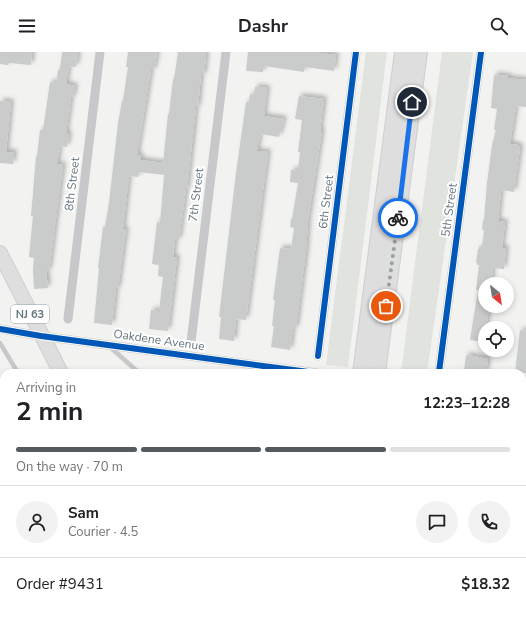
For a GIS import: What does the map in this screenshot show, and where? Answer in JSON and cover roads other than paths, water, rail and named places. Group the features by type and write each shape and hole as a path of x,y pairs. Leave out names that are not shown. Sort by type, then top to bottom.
{"highway":[{"path":"362,369 403,53"},
{"path":"378,369 419,54"}],"main road":[{"name":"NJ 63","path":"0,255 59,369"}],"street":[{"name":"8th Street","path":"68,319 100,52"},
{"name":"7th Street","path":"191,342 226,52"},
{"name":"6th Street","path":"318,356 356,52"},
{"name":"5th Street","path":"439,369 481,52"},
{"name":"Oakdene Avenue","path":"0,329 41,336 287,369"}],"lane":[{"path":"0,342 16,369"},
{"path":"107,344 135,369"}]}
